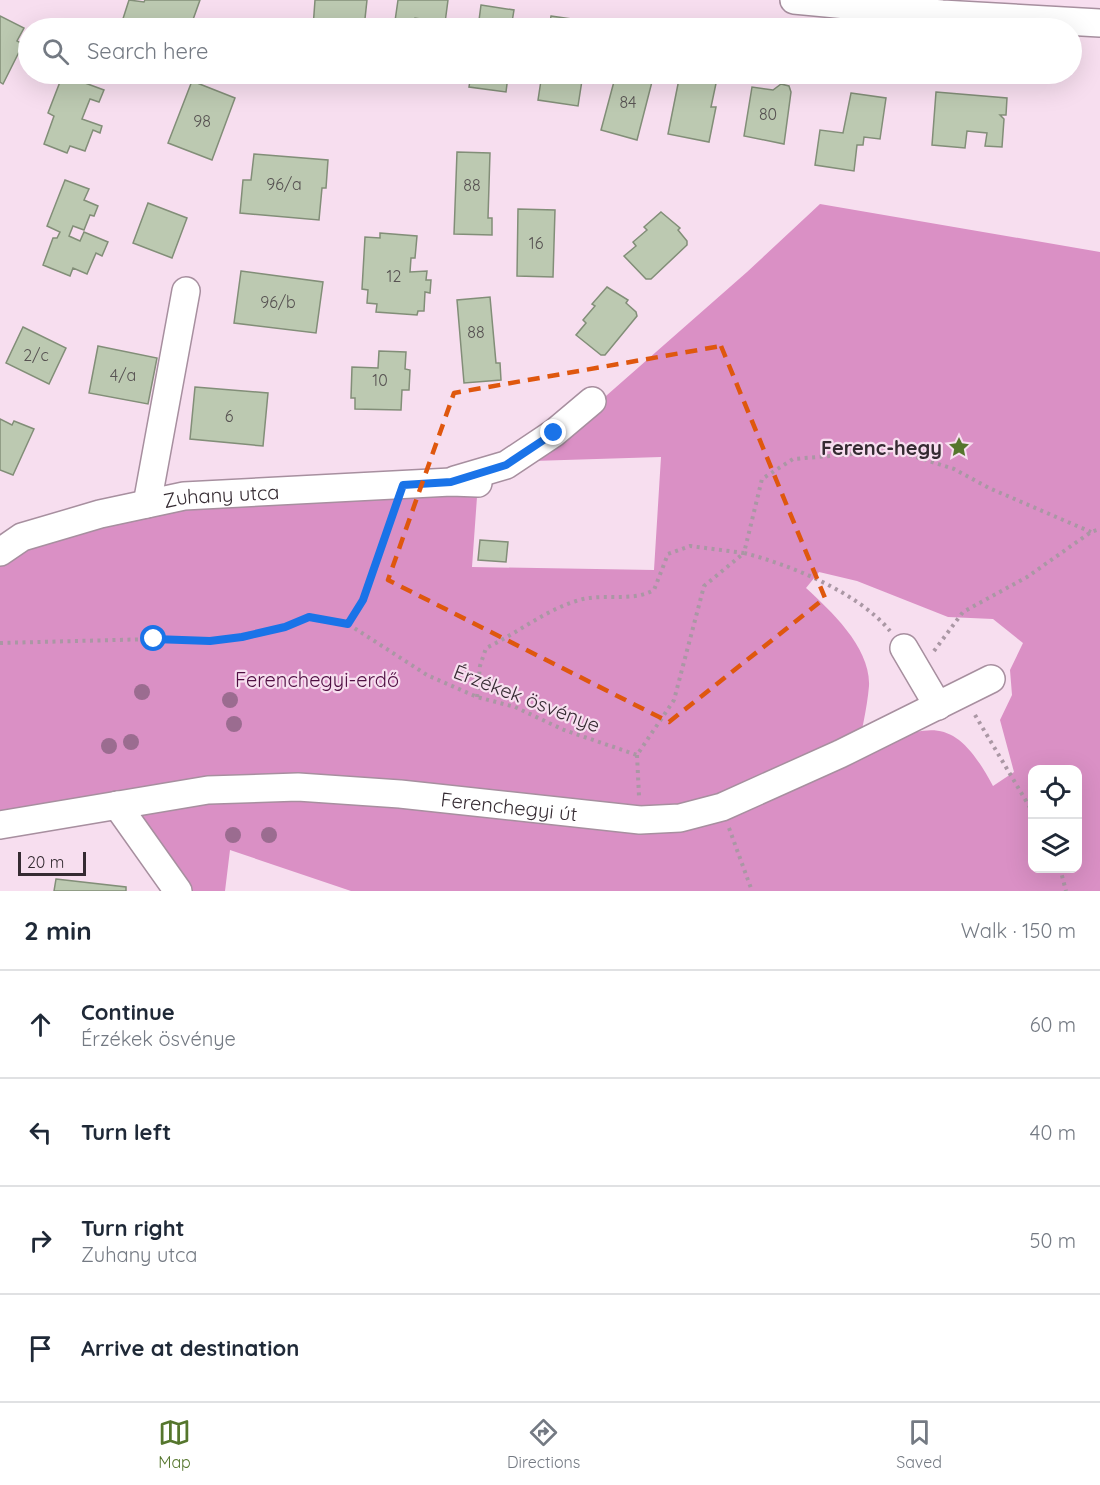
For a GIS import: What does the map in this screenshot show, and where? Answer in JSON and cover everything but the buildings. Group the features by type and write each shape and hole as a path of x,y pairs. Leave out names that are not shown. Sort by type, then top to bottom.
{"street":[{"path":"794,0 1012,18"},
{"path":"1082,22 1100,23"},
{"path":"147,504 186,291"},
{"name":"Zuhany utca","path":"0,552 22,537 100,514 184,496 464,482 506,465 554,433 592,401"},
{"path":"909,657 938,706"},
{"name":"Ferenchegyi út","path":"0,825 208,790 298,787 400,794 640,820 680,818 722,807 991,679"},
{"path":"117,805 178,891"}],"path":[{"path":"640,820 637,754 674,700 704,586 744,553 762,479 794,459 877,452 913,456 954,469 989,488 1090,532"},
{"path":"348,624 363,600 403,485"},
{"path":"477,697 480,666 486,648 509,638 533,619 579,600 620,596 641,597 654,590 668,554 690,546 744,553 798,568 877,615 909,657 931,654 963,612 1027,577 1090,532 1100,529"},
{"name":"Érzékek ösvénye","path":"0,644 154,639 210,641 285,627 309,617 348,624 427,675 477,697 515,708 564,730 637,754"},
{"path":"962,694 1028,804"},
{"path":"722,807 752,891"},
{"path":"1061,873 1066,891"}],"highlighted area":[{"path":"721,346 825,598 669,722 388,580 454,393"}],"green space":[{"name":"Ferenchegyi-erdő","path":"820,204 1100,252 1100,891 351,891 230,850 225,891 178,891 117,805 0,825 0,552 100,514 478,483 472,567 654,570 661,457 532,461 747,272","holes":["819,572 857,581 948,617 993,619 1023,643 1010,670 1012,695 1000,720 1014,772 993,786 978,761 964,744 950,734 936,730 902,736 857,755 869,686 864,658 848,631 806,588"]}],"place":[{"name":"Ferenc-hegy","path":"959,447"}],"route":[{"path":"154,639 210,641 242,637 285,627 309,617 348,624 363,600 403,485 451,482 506,465 554,433"}]}
